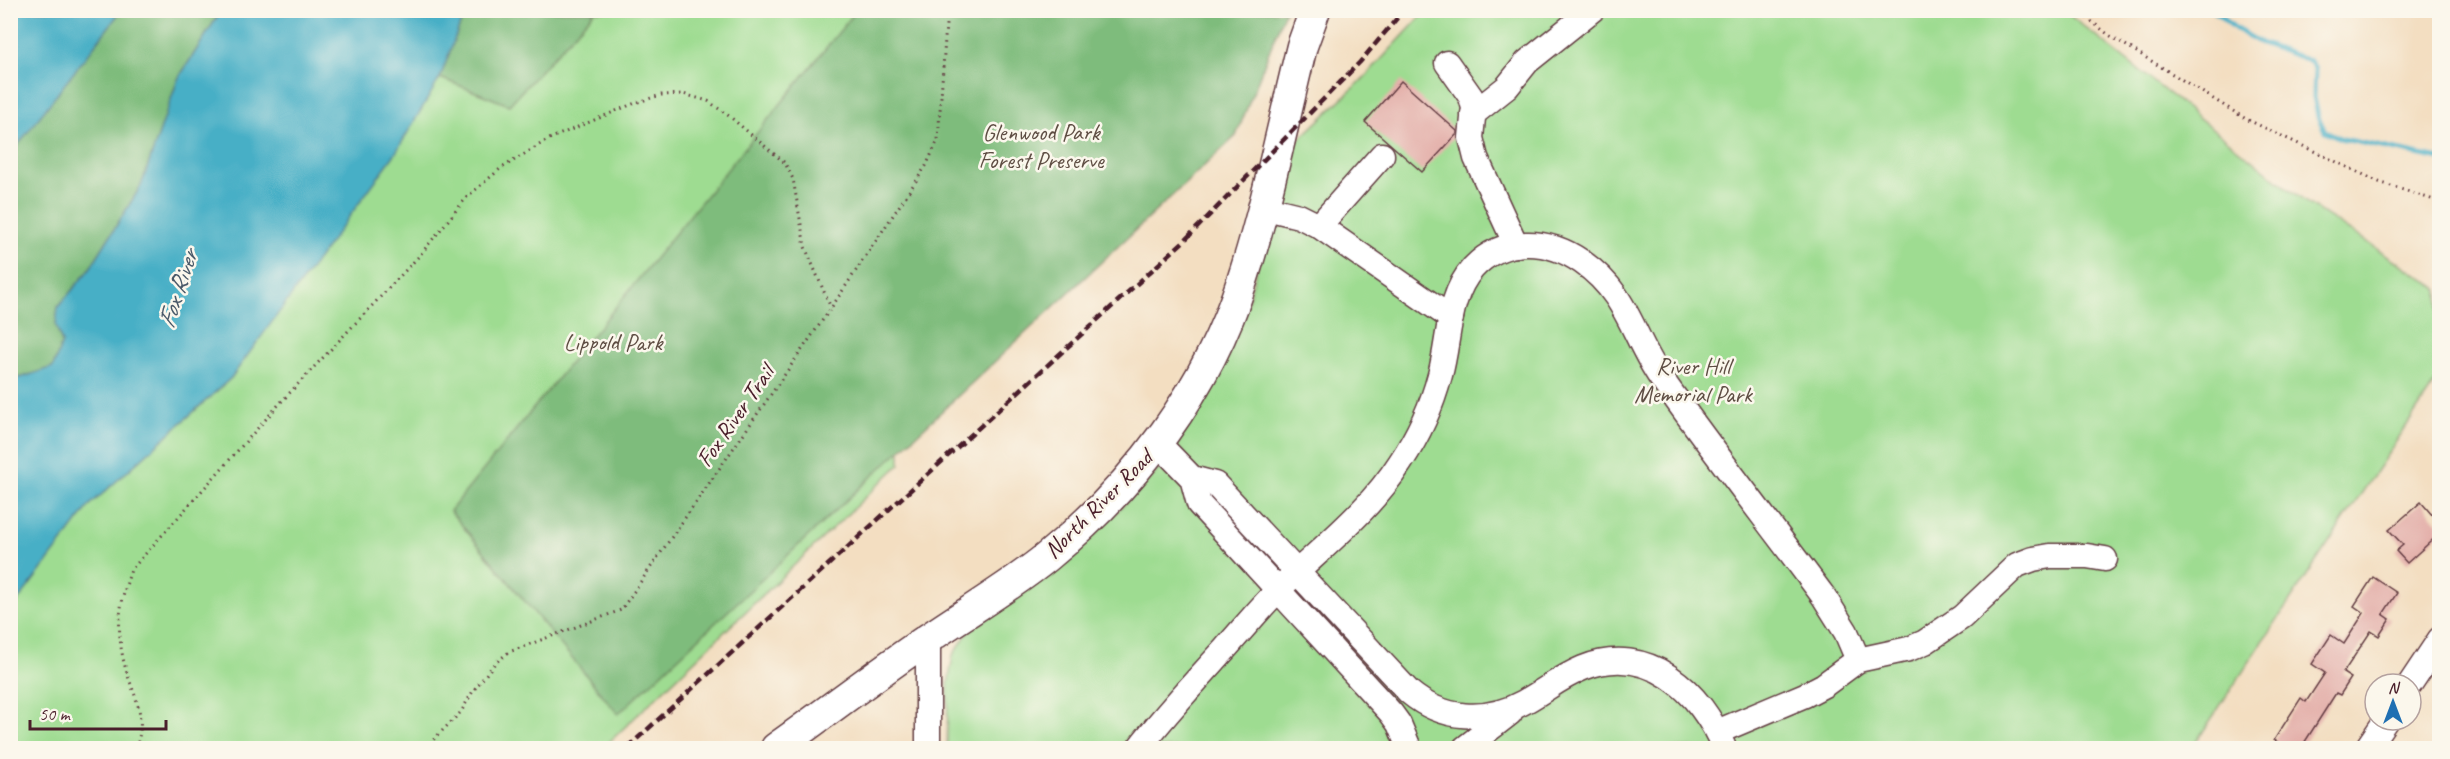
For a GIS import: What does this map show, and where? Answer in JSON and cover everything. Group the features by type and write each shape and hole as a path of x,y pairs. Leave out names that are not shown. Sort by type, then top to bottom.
{"main road":[{"name":"North River Road","path":"776,748 1047,557 1128,481 1158,443 1198,380 1222,331 1243,279 1302,46 1316,10"}],"street":[{"path":"1473,114 1507,87 1527,62 1592,10"},
{"path":"1447,63 1471,97 1473,114 1471,138 1476,158 1516,244"},
{"path":"1319,226 1382,155"},
{"path":"1262,207 1299,216 1319,226 1451,318"},
{"path":"1139,748 1159,722 1278,590 1359,514 1381,489 1405,455 1430,408 1440,377 1455,297 1472,270 1495,251 1516,244 1540,244 1570,254 1600,276 1613,291 1636,329 1659,375 1824,597 1846,632 1858,660"},
{"path":"1158,443 1192,478 1199,504 1391,713 1407,743"},
{"path":"1192,478 1215,484 1409,692 1431,708 1457,716 1473,716 1489,715 1523,703"},
{"path":"1465,748 1523,703 1572,673 1586,667 1620,661 1658,670 1677,681 1701,705 1721,740 1824,685 1858,660 1909,649 1926,642 1962,617 2017,566 2033,559 2067,555 2105,560"},
{"path":"928,639 928,748"},
{"path":"2418,672 2439,639"},
{"path":"1407,743 1406,727 1409,719 1416,713 1431,708"},
{"path":"2367,748 2378,732"}],"path":[{"name":"Fox River Trail","path":"426,748 461,712 473,691 495,663 509,652 621,610 831,308 926,166 938,140 947,10"},
{"path":"2077,10 2109,35 2246,119 2379,182 2439,202"},
{"path":"136,748 142,721 138,702 123,660 118,622 122,596 131,570 282,401 420,255 467,197 500,169 549,139 634,103 661,95 683,94 708,101 785,163 793,179 805,247 831,308"}],"green space":[{"path":"121,11 221,11 178,79 141,186 89,270 58,307 56,325 62,343 53,367 11,379 10,154"},
{"name":"Lippold Park","path":"465,11 899,11 900,464 603,748 11,748 10,610 90,505 231,378 440,78"},
{"path":"465,11 595,11 509,105 440,78"},
{"name":"Glenwood Park Forest Preserve","path":"856,11 1285,11 1236,136 618,714 450,511"},
{"name":"River Hill Memorial Park","path":"1426,11 2064,11 2304,201 2439,289 2439,377 2192,748 947,748 948,685 953,655 969,631 1026,591 1089,539 1154,475 1187,429 1245,311 1290,148 1363,79"}],"water":[{"path":"10,11 121,11 11,154"},
{"name":"Fox River","path":"221,11 465,11 440,78 395,154 231,378 90,505 11,610 11,379 53,367 62,343 56,325 58,307 89,270 141,186 178,79"}],"building":[{"path":"1401,81 1457,131 1457,134 1422,172 1365,122"},
{"path":"2421,502 2439,523 2439,534 2407,563 2396,551 2403,545 2389,530"},
{"path":"2373,577 2397,593 2383,614 2390,619 2379,636 2371,631 2343,673 2351,678 2340,695 2336,693 2301,748 2288,748 2274,740 2301,698 2306,702 2325,673 2312,664 2331,635 2344,644 2364,613 2354,606"}],"waterway":[{"path":"2213,10 2236,29 2261,43 2309,60 2315,68 2314,97 2318,117 2325,131 2343,139 2440,159"}],"railway":[{"path":"627,748 1184,241 1360,62 1404,10"}]}
